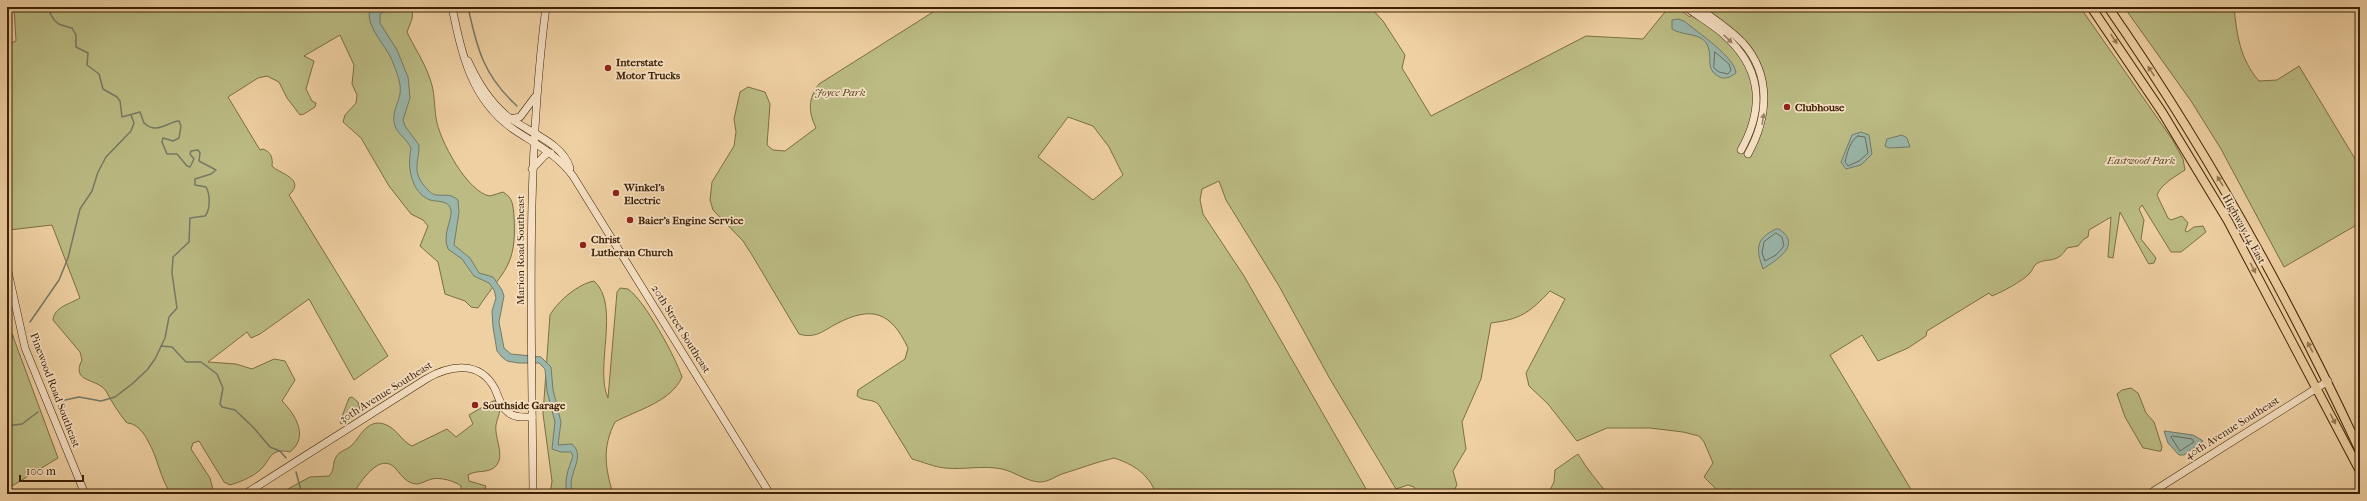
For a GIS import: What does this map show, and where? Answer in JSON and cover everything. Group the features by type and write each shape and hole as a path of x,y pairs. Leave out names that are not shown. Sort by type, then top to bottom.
{"main road":[{"name":"Highway 14 East","path":"2091,7 2139,77 2201,175 2242,246 2360,471"},
{"name":"Highway 14 East","path":"2108,7 2215,172 2328,381 2360,451"}],"street":[{"name":"20th Street Southeast","path":"452,7 473,72 492,102 510,119 561,153 568,161 573,176"},
{"name":"20th Street Southeast","path":"452,7 463,56 474,85 495,114 533,142 551,153 562,162 573,176 770,494"},
{"name":"Marion Road Southeast","path":"533,494 532,169 536,97 546,7"},
{"path":"1686,7 1735,45 1745,58 1751,72 1756,90 1757,112 1753,128 1741,150"},
{"path":"1697,7 1743,43 1754,59 1760,72 1764,99 1763,120 1758,135 1748,154"},
{"path":"510,119 520,117 536,97"},
{"path":"532,169 545,155 551,153"},
{"name":"Pinewood Road Southeast","path":"7,268 27,353 86,494"},
{"name":"30th Avenue Southeast","path":"245,494 426,379 451,368 466,368 480,373 493,386 506,412 516,417 532,417"},
{"name":"40th Avenue Southeast","path":"2149,494 2328,381"}],"green space":[{"path":"14,7 413,7 412,19 407,32 428,73 433,89 438,128 449,152 464,176 481,193 490,196 503,192 512,202 514,216 513,246 511,257 507,266 478,308 471,307 465,301 445,294 438,262 420,246 428,226 423,220 411,214 389,186 361,138 343,122 345,115 356,103 357,95 352,84 354,65 340,35 304,56 314,61 306,89 312,101 316,103 315,107 304,114 300,115 287,98 279,82 267,76 258,78 228,97 260,150 266,150 270,154 272,158 272,166 290,177 293,181 295,185 294,189 289,195 388,356 354,380 309,299 260,334 251,338 247,332 208,362 236,364 252,369 274,359 285,361 295,380 282,401 296,419 300,433 299,440 290,452 278,451 274,453 259,471 245,480 230,485 224,482 199,441 193,443 191,449 210,478 214,494 171,494 144,434 133,424 126,422 102,387 82,376 79,367 82,360 80,352 53,320 59,309 80,298 52,225 9,230 7,219 7,45 16,41"},
{"path":"941,7 1370,7 1383,21 1405,55 1402,68 1431,116 1586,36 1643,39 1669,7 1676,7 1690,17 1696,7 2080,7 2172,139 2183,159 2185,170 2165,184 2157,195 2168,218 2171,220 2182,216 2188,223 2185,231 2187,232 2194,227 2203,226 2206,232 2181,252 2171,252 2142,205 2139,209 2144,220 2141,239 2156,258 2154,263 2149,264 2120,212 2113,258 2108,257 2111,217 2089,230 2088,237 2078,246 2067,248 2063,254 2055,259 2039,262 2027,276 2018,283 1992,296 1989,293 1927,331 1926,336 1908,348 1878,361 1862,335 1830,355 1912,491 1919,490 1923,494 1734,494 1730,489 1717,490 1704,477 1713,463 1704,442 1699,436 1683,432 1650,428 1607,428 1577,441 1548,404 1529,386 1526,373 1565,299 1550,291 1536,305 1524,314 1491,323 1481,379 1462,422 1466,449 1453,471 1457,485 1452,494 1417,494 1414,487 1408,485 1396,489 1330,379 1279,286 1226,200 1219,181 1202,189 1200,200 1203,214 1244,276 1369,494 1156,494 1145,475 1128,463 1114,458 1062,474 1043,482 1039,482 1002,469 988,467 945,468 933,466 912,459 879,405 874,401 857,396 858,390 905,359 908,348 895,326 879,315 870,314 849,318 823,332 814,335 810,336 799,334 743,241 713,210 710,200 712,182 734,146 736,132 734,119 740,92 748,87 765,92 770,104 767,145 773,150 785,151 816,128 813,122 810,105 815,90 819,84","holes":["1068,117 1093,126 1109,147 1123,175 1093,200 1038,157"]},
{"path":"2124,7 2234,7 2240,47 2253,73 2259,81 2277,80 2299,66 2360,167 2360,223 2284,267 2221,149 2191,101"},
{"path":"594,281 602,292 606,305 607,321 604,385 608,398 617,292 620,288 628,289 643,305 659,330 682,377 677,386 662,399 615,422 608,440 606,458 608,475 613,494 550,494 552,481 543,414 550,315 558,304 575,289"},
{"path":"11,331 58,458 7,489 7,337"},
{"path":"2131,388 2138,393 2146,413 2154,422 2162,447 2161,451 2143,448 2125,417 2117,394 2122,390"},
{"path":"352,397 358,402 361,413 341,424 340,422 349,398"},
{"path":"493,401 496,401 500,407 496,431 500,455 497,465 492,469 468,475 469,481 486,486 485,489 475,494 455,494 461,490 461,486 443,479 432,479 418,484 411,483 390,464 384,463 371,470 365,476 353,494 282,494 284,491 310,477 329,476 338,455 351,446 369,426 378,423 384,424 396,431 408,444 412,446 447,429 456,437 473,424 469,415"},
{"path":"1578,454 1608,494 1548,494 1554,482 1555,470"}],"water":[{"path":"374,7 392,7 380,14 380,23 397,50 408,77 410,98 403,120 405,126 419,145 417,173 419,178 427,189 433,194 450,196 458,200 459,212 454,245 470,258 479,273 493,277 502,290 504,296 499,322 504,348 511,354 541,357 551,367 553,390 561,422 558,445 572,444 578,455 571,481 571,488 574,494 567,494 566,484 568,470 573,456 571,452 561,452 552,449 555,422 547,391 545,369 539,363 518,363 507,361 497,351 492,311 496,298 494,290 489,283 474,276 462,259 448,249 446,237 451,216 450,207 444,202 430,200 424,196 418,191 412,178 410,171 411,149 408,142 396,129 394,122 394,113 400,94 399,80 391,58 371,25 369,14"},
{"path":"1678,19 1684,21 1723,52 1734,67 1736,73 1727,78 1721,78 1713,72 1711,70 1707,44 1699,37 1672,29 1672,20"},
{"path":"1861,132 1869,135 1872,154 1861,165 1846,169 1841,162 1852,135"},
{"path":"1902,135 1907,138 1910,147 1889,148 1885,146 1887,139"},
{"path":"1776,229 1779,229 1786,235 1788,246 1780,257 1763,269 1758,250 1759,245 1764,237"},
{"path":"2164,431 2193,435 2203,441 2184,455 2179,455 2168,443"}],"waterway":[{"path":"55,7 50,13 52,17 59,24 72,28 76,35 76,47 88,53 87,65 99,74 103,89 117,97 120,101 122,117 140,112 144,123 153,128 162,127 179,121 181,126 179,138 173,141 163,138 162,142 167,154 177,154 187,166 190,167 194,159 190,154 191,151 198,150 200,153 199,161 216,170 211,174 195,179 195,185 206,187 209,197 208,210 205,216 190,218 189,242 173,257 172,273 177,308 169,317 165,338 155,359 147,370 115,397 101,401 79,397 56,402"},
{"path":"468,7 479,49 489,73 506,95 517,106"},
{"path":"30,322 59,280 68,258 80,209 92,191 98,172 106,157 131,131 134,123 131,115"},
{"path":"7,346 13,336"},
{"path":"161,346 172,347 186,362 201,362 217,374 223,388 220,404 222,407 235,410 253,427 270,447 280,451 286,458"},
{"path":"7,426 22,424 38,412"},
{"path":"296,472 302,494"}],"place":[{"name":"Interstate Motor Trucks","path":"608,68"},
{"name":"Clubhouse","path":"1787,107"},
{"name":"Winkel's Electric","path":"616,193"},
{"name":"Baier's Engine Service","path":"630,220"},
{"name":"Christ Lutheran Church","path":"583,245"},
{"name":"Southside Garage","path":"475,405"}],"park label":[{"name":"Joyce Park","path":"840,92"},
{"name":"Eastwood Park","path":"2141,160"}]}
